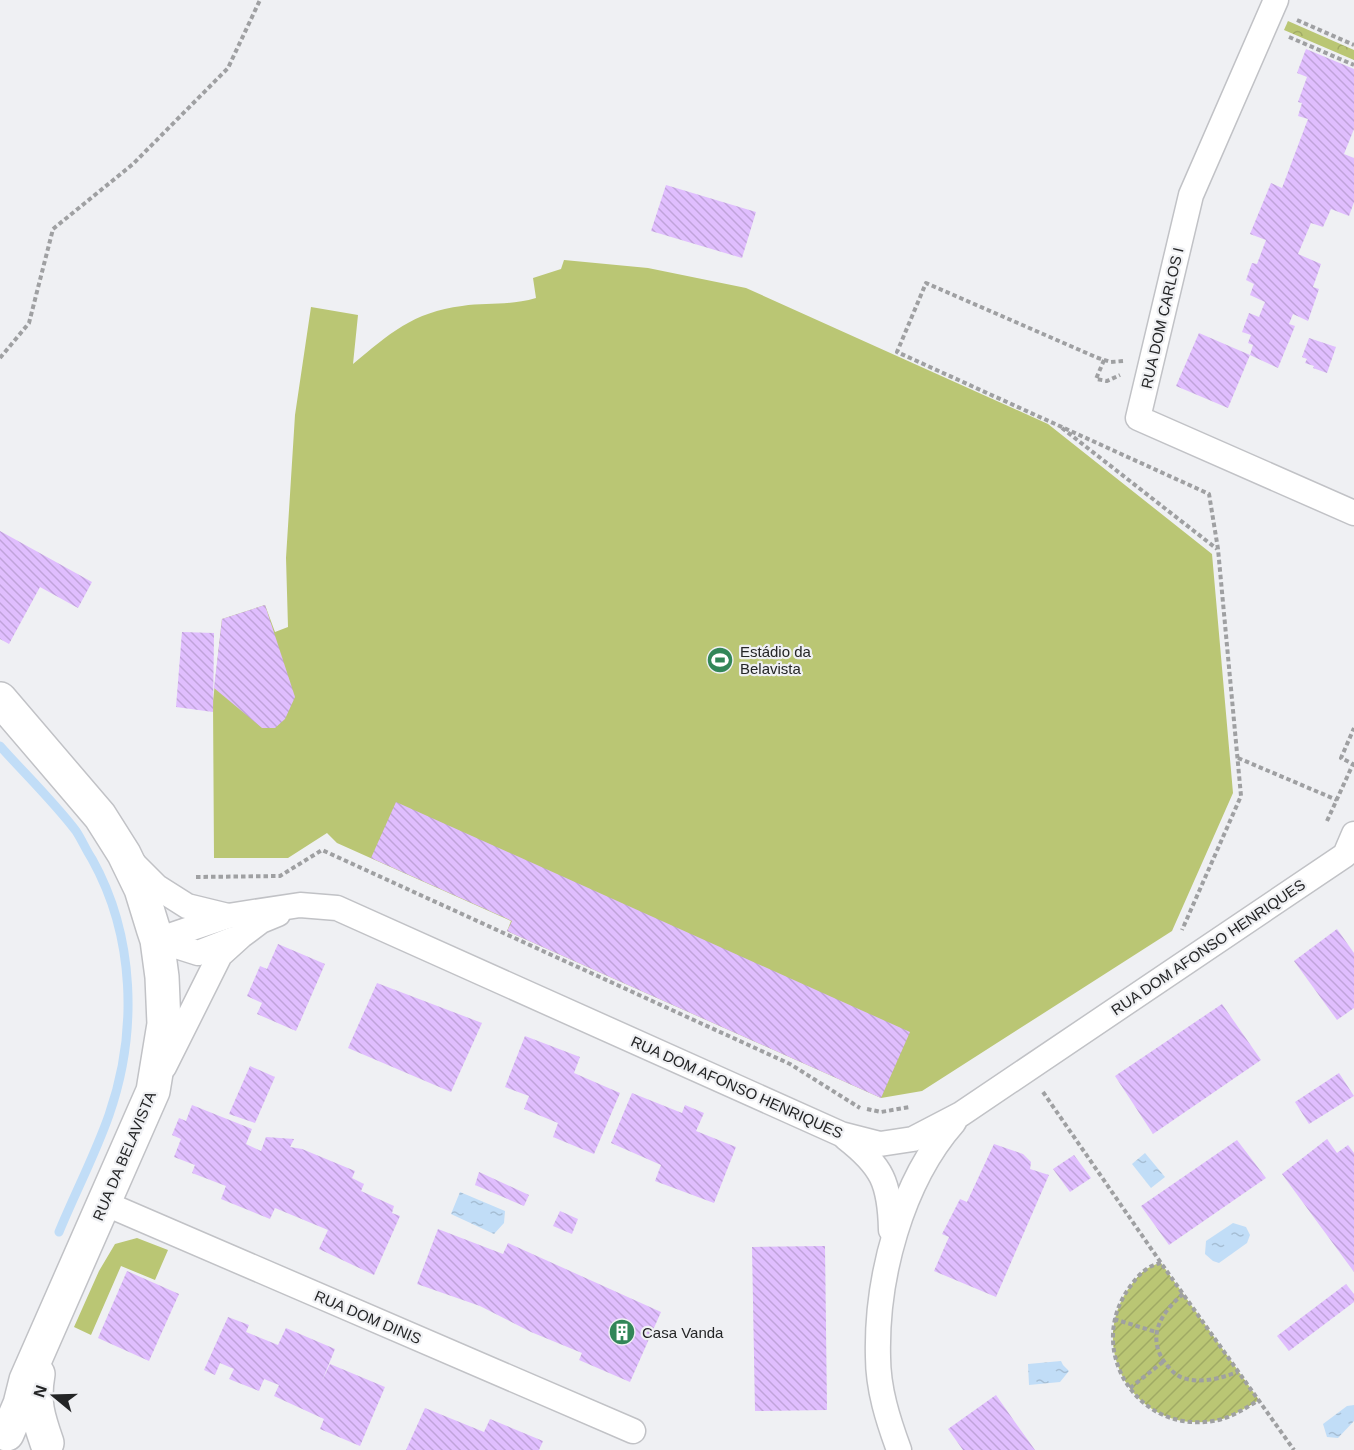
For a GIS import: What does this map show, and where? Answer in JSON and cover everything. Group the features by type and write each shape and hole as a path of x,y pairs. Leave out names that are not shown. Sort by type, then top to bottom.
{"street":[{"name":"RUA DOM CARLOS I","path":"1276,0 1191,195 1138,418 1354,513"},
{"name":"RUA DA BELAVISTA","path":"0,699 100,816 124,854 141,889 157,940 162,977 164,1024 153,1090 48,1332"},
{"name":"RUA DOM AFONSO HENRIQUES","path":"234,926 261,921 300,905 337,908 841,1134 880,1144 913,1139 962,1114 1351,853"},
{"path":"124,854 157,887 187,906 234,926"},
{"path":"157,940 198,953 234,926"},
{"path":"153,1090 234,926"},
{"path":"899,1450 885,1411 878,1359 879,1303 903,1210 920,1170 939,1139 962,1114"},
{"path":"841,1134 867,1155 883,1176 891,1206 892,1251"},
{"name":"RUA DOM DINIS","path":"104,1203 633,1431"},
{"path":"3,1436 20,1404 26,1380 48,1332"},
{"path":"48,1332 39,1363 35,1392 37,1416 49,1446"},
{"path":"3,1436 14,1432 29,1434 49,1446"}],"path":[{"path":"0,358 29,323 53,229 133,164 228,68 260,0"},
{"path":"1295,19 1354,45"},
{"path":"1278,32 1354,65"},
{"path":"1132,358 1121,362 1104,360 926,283 897,352 1209,494 1218,549 1241,796 1179,936 1189,929"},
{"path":"1104,360 1096,379 1107,381 1128,370"},
{"path":"1057,424 1218,549"},
{"path":"1324,827 1353,764 1341,758 1354,728"},
{"path":"1238,758 1337,800"},
{"path":"192,877 280,876 322,850 790,1064 859,1108 881,1112 912,1106"},
{"path":"1028,1069 1161,1263 1294,1450"},
{"path":"1161,1263 1152,1264 1136,1279 1122,1296 1114,1319 1113,1352 1123,1380 1139,1398 1156,1411 1178,1419 1196,1422 1215,1421 1259,1401"},
{"path":"1183,1294 1172,1303 1156,1332 1157,1348 1164,1361 1181,1377 1195,1380 1219,1378 1238,1371"},
{"path":"1114,1319 1156,1332"},
{"path":"1130,1388 1164,1361"}],"green space":[{"path":"1288,21 1354,50 1354,60 1284,30"},
{"name":"Estádio da Belavista","path":"564,260 648,268 746,288 1048,424 1212,554 1233,793 1172,931 922,1091 881,1098 507,931 511,921 337,843 327,833 288,858 214,858 213,701 222,619 265,605 275,632 288,627 286,558 295,415 311,307 358,315 353,364 390,334 429,313 462,306 517,302 536,298 533,278 561,269"},
{"path":"137,1238 168,1250 155,1280 121,1266 91,1335 74,1327 99,1271 115,1244"},
{"path":"1161,1263 1259,1400 1219,1420 1185,1421 1161,1414 1140,1400 1125,1381 1116,1358 1113,1333 1118,1308 1138,1277 1148,1268"}],"water":[{"path":"1145,1153 1165,1177 1151,1188 1132,1164"},
{"path":"460,1192 505,1211 504,1223 494,1234 451,1214"},
{"path":"1233,1223 1246,1227 1250,1235 1247,1243 1219,1263 1213,1261 1205,1254 1206,1241"},
{"path":"1061,1361 1069,1371 1060,1382 1029,1385 1028,1364"},
{"path":"1354,1405 1354,1421 1338,1438 1327,1437 1323,1424 1347,1406"}],"building":[{"path":"1306,49 1354,69 1354,129 1344,154 1354,158 1354,202 1349,216 1331,209 1323,227 1311,223 1298,254 1321,264 1313,287 1319,289 1308,321 1293,314 1289,324 1295,326 1278,368 1250,355 1253,345 1248,343 1251,335 1242,332 1249,313 1259,317 1265,302 1250,295 1254,284 1246,280 1252,263 1257,264 1266,240 1250,234 1271,183 1282,188 1308,119 1298,116 1302,103 1298,102 1307,77 1297,73"},
{"path":"666,185 756,212 742,258 651,231"},
{"path":"1199,333 1250,355 1228,408 1176,386"},
{"path":"1309,338 1336,347 1327,373 1305,363 1307,359 1302,357"},
{"path":"0,531 92,582 78,608 40,587 9,644 0,639"},
{"path":"265,605 295,697 285,719 275,728 262,728 214,688 222,619"},
{"path":"182,632 214,633 213,712 176,707"},
{"path":"396,802 910,1032 881,1098 507,931 512,921 371,858"},
{"path":"1337,929 1354,953 1354,1008 1337,1020 1294,961"},
{"path":"278,944 325,964 296,1031 257,1014 262,1003 247,996 260,966 267,969"},
{"path":"377,983 482,1023 451,1092 348,1048"},
{"path":"1222,1004 1261,1060 1153,1134 1115,1076"},
{"path":"525,1036 580,1057 574,1073 620,1093 594,1154 553,1137 558,1123 524,1109 529,1096 505,1087"},
{"path":"250,1066 275,1077 255,1123 229,1114"},
{"path":"1339,1073 1354,1096 1309,1124 1295,1102"},
{"path":"632,1093 682,1113 685,1105 704,1113 696,1131 736,1147 714,1203 655,1181 661,1165 611,1143"},
{"path":"192,1105 252,1129 246,1144 261,1151 266,1137 294,1139 290,1147 302,1149 355,1171 352,1178 364,1184 361,1191 394,1206 392,1213 400,1216 374,1275 319,1249 328,1230 275,1208 270,1219 221,1199 226,1186 192,1173 195,1165 174,1157 181,1139 172,1135 179,1118 186,1121"},
{"path":"1327,1139 1337,1153 1348,1145 1354,1153 1354,1272 1282,1174"},
{"path":"1237,1140 1266,1178 1169,1245 1141,1206"},
{"path":"994,1144 1023,1154 1031,1162 1030,1169 1049,1175 996,1297 934,1271 949,1237 942,1234 960,1199 967,1202"},
{"path":"1074,1155 1091,1178 1070,1192 1053,1169"},
{"path":"479,1172 529,1195 524,1206 475,1185"},
{"path":"560,1211 578,1219 572,1234 553,1226"},
{"path":"438,1229 503,1254 508,1243 661,1312 630,1382 579,1360 582,1353 531,1332 480,1306 417,1284"},
{"path":"825,1246 827,1410 755,1411 752,1247"},
{"path":"127,1271 179,1294 149,1361 98,1338"},
{"path":"1346,1284 1354,1294 1354,1302 1289,1351 1277,1336"},
{"path":"228,1317 249,1325 246,1332 278,1345 286,1328 335,1349 322,1381 330,1364 385,1387 360,1446 320,1429 324,1419 274,1396 279,1385 264,1379 259,1391 229,1379 234,1369 220,1363 215,1375 204,1370"},
{"path":"996,1395 1035,1450 963,1450 948,1429"},
{"path":"425,1408 484,1432 490,1419 543,1441 539,1450 406,1450"}],"waterway":[{"path":"0,746 78,834 106,889 117,920 124,952 128,1018 125,1051 118,1083 109,1115 59,1232"}],"place":[{"name":"Estádio da Belavista","path":"720,660"},
{"name":"Casa Vanda","path":"622,1332"}]}
